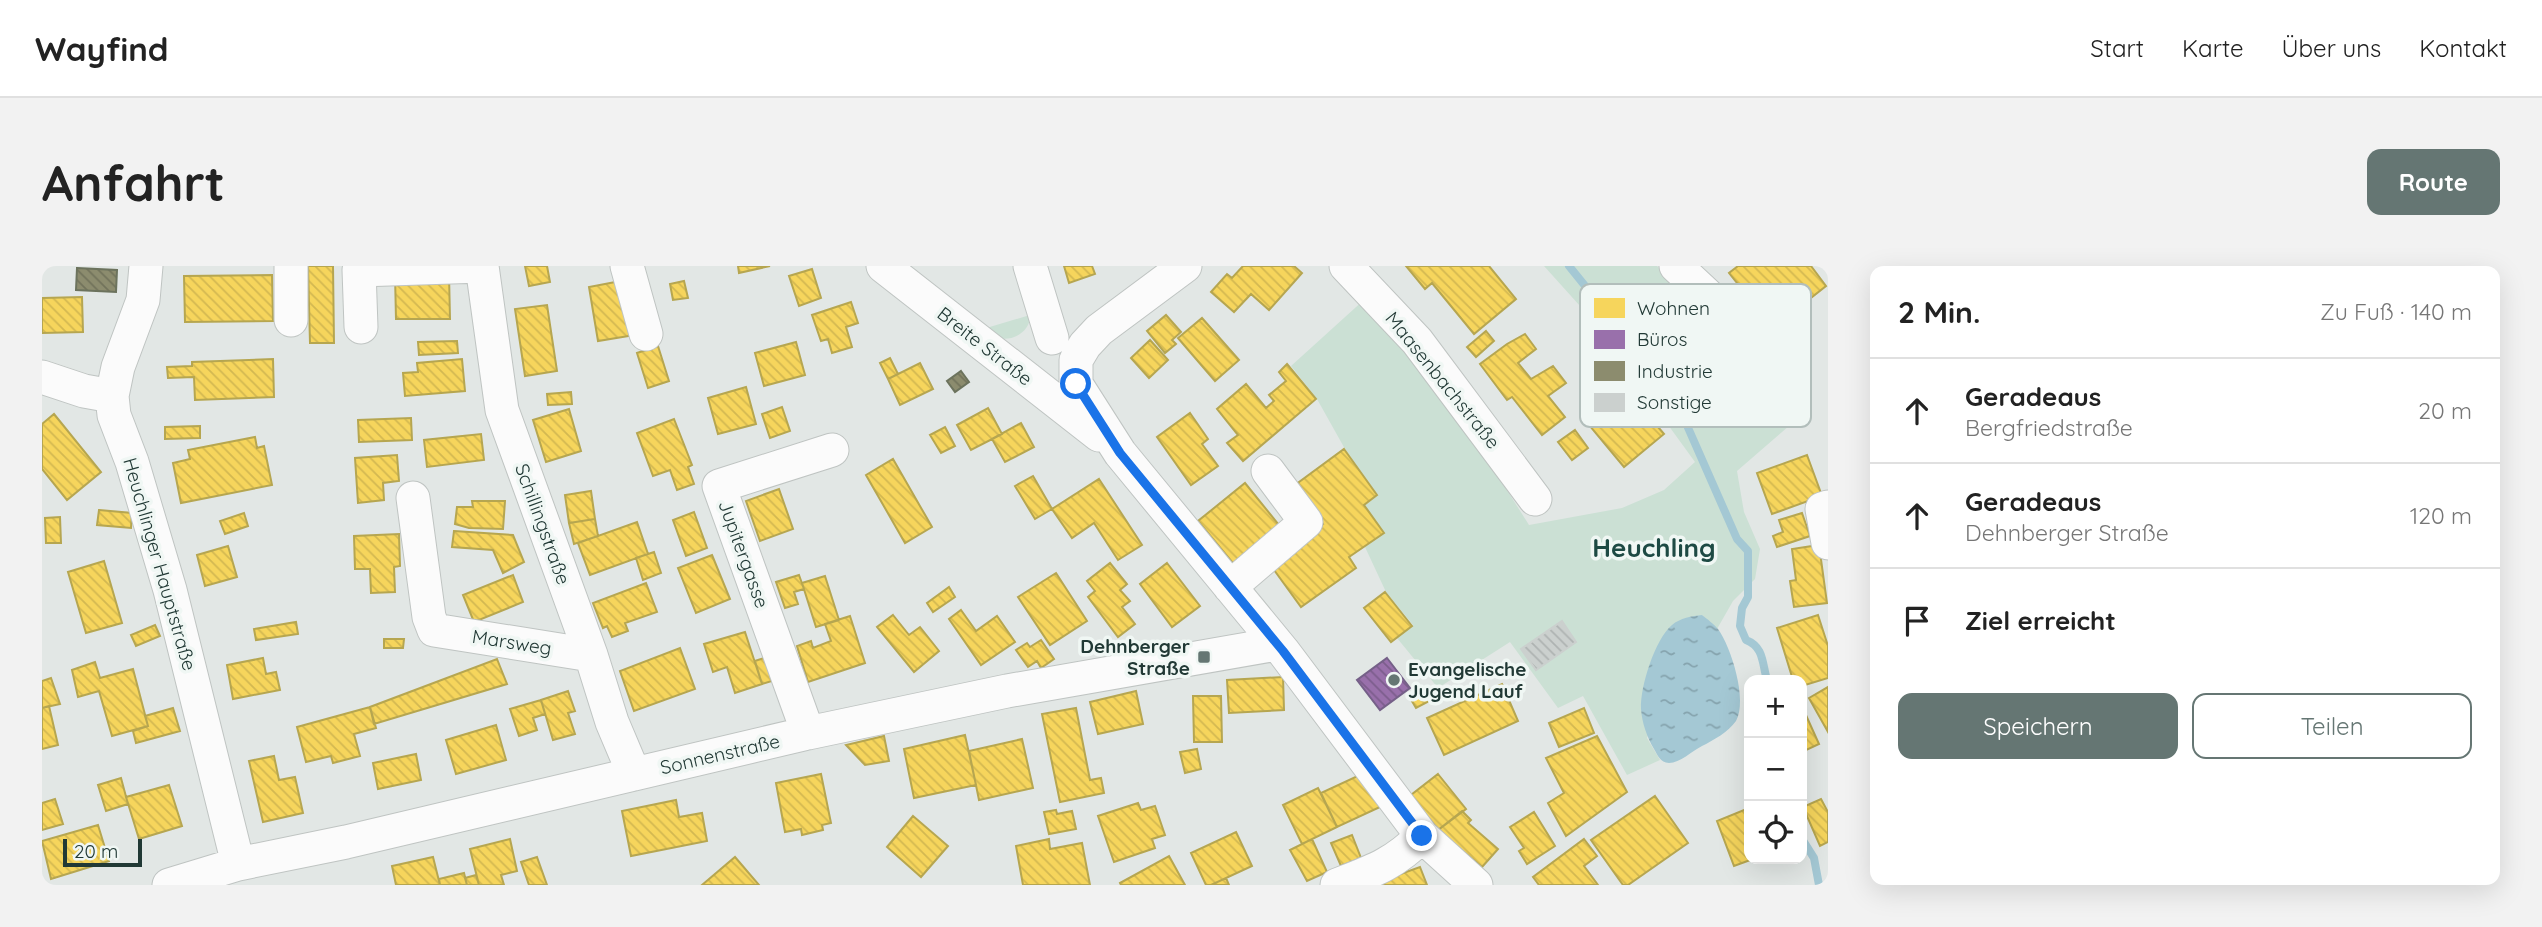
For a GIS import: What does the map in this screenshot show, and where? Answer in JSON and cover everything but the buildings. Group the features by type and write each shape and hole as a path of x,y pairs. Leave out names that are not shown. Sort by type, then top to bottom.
{"street":[{"name":"Heuchlinger Hauptstraße","path":"146,266 143,300 118,367 112,396 114,415 132,462 170,590 235,872"},
{"path":"291,266 291,320"},
{"path":"361,327 359,270 482,266"},
{"name":"Schillingstraße","path":"482,266 502,410 591,654 612,722 634,774"},
{"path":"627,266 646,334"},
{"path":"1030,266 1052,338"},
{"path":"1185,266 1099,330 1085,345 1076,360 1076,384 1120,453 1277,644 1422,836 1476,885"},
{"name":"Maasenbachstraße","path":"1346,266 1417,341 1535,499"},
{"path":"1676,266 1695,284"},
{"name":"Breite Straße","path":"891,268 1120,453"},
{"path":"1052,338 1085,345"},
{"path":"1016,371 1052,338"},
{"path":"42,377 84,391 112,396"},
{"name":"Jupitergasse","path":"808,733 719,486 832,450"},
{"path":"1230,587 1306,522 1268,471"},
{"name":"Marsweg","path":"412,498 429,617 434,630 591,654"},
{"path":"1828,507 1822,509 1828,543"},
{"name":"Sonnenstraße","path":"169,885 235,872 346,842 808,733 1007,691 1277,644"},
{"path":"1337,885 1386,866 1422,836"}],"green space":[{"path":"1544,266 1657,266 1676,284 1580,284 1580,306"},
{"path":"1366,298 1436,378 1529,525 1622,508 1664,490 1695,462 1670,427 1788,427 1737,471 1744,512 1760,549 1755,579 1733,601 1717,629 1702,615 1647,738 1660,760 1627,775 1583,696 1558,708 1510,642 1438,688 1397,638 1413,625 1386,592 1365,547 1384,533 1365,505 1378,495 1345,449 1317,399 1291,366"},
{"path":"1030,315 1028,326 1015,337 996,337 983,329"}],"water":[{"path":"1702,615 1718,629 1728,648 1739,687 1739,712 1729,729 1677,761 1669,763 1660,758 1651,744 1642,719 1641,700 1646,676 1654,652 1672,625"}],"waterway":[{"path":"1569,266 1584,284"},
{"path":"1688,427 1737,539 1748,551 1748,597 1742,608 1740,626 1746,640 1759,651 1766,675"},
{"path":"1807,847 1814,858 1819,885"}],"place":[{"name":"Dehnberger Straße","path":"1204,657"},
{"name":"Evangelische Jugend Lauf","path":"1394,680"}],"district":[{"name":"Heuchling","path":"1654,547"}],"route":[{"path":"1076,384 1120,453 1283,651 1422,836"}]}
